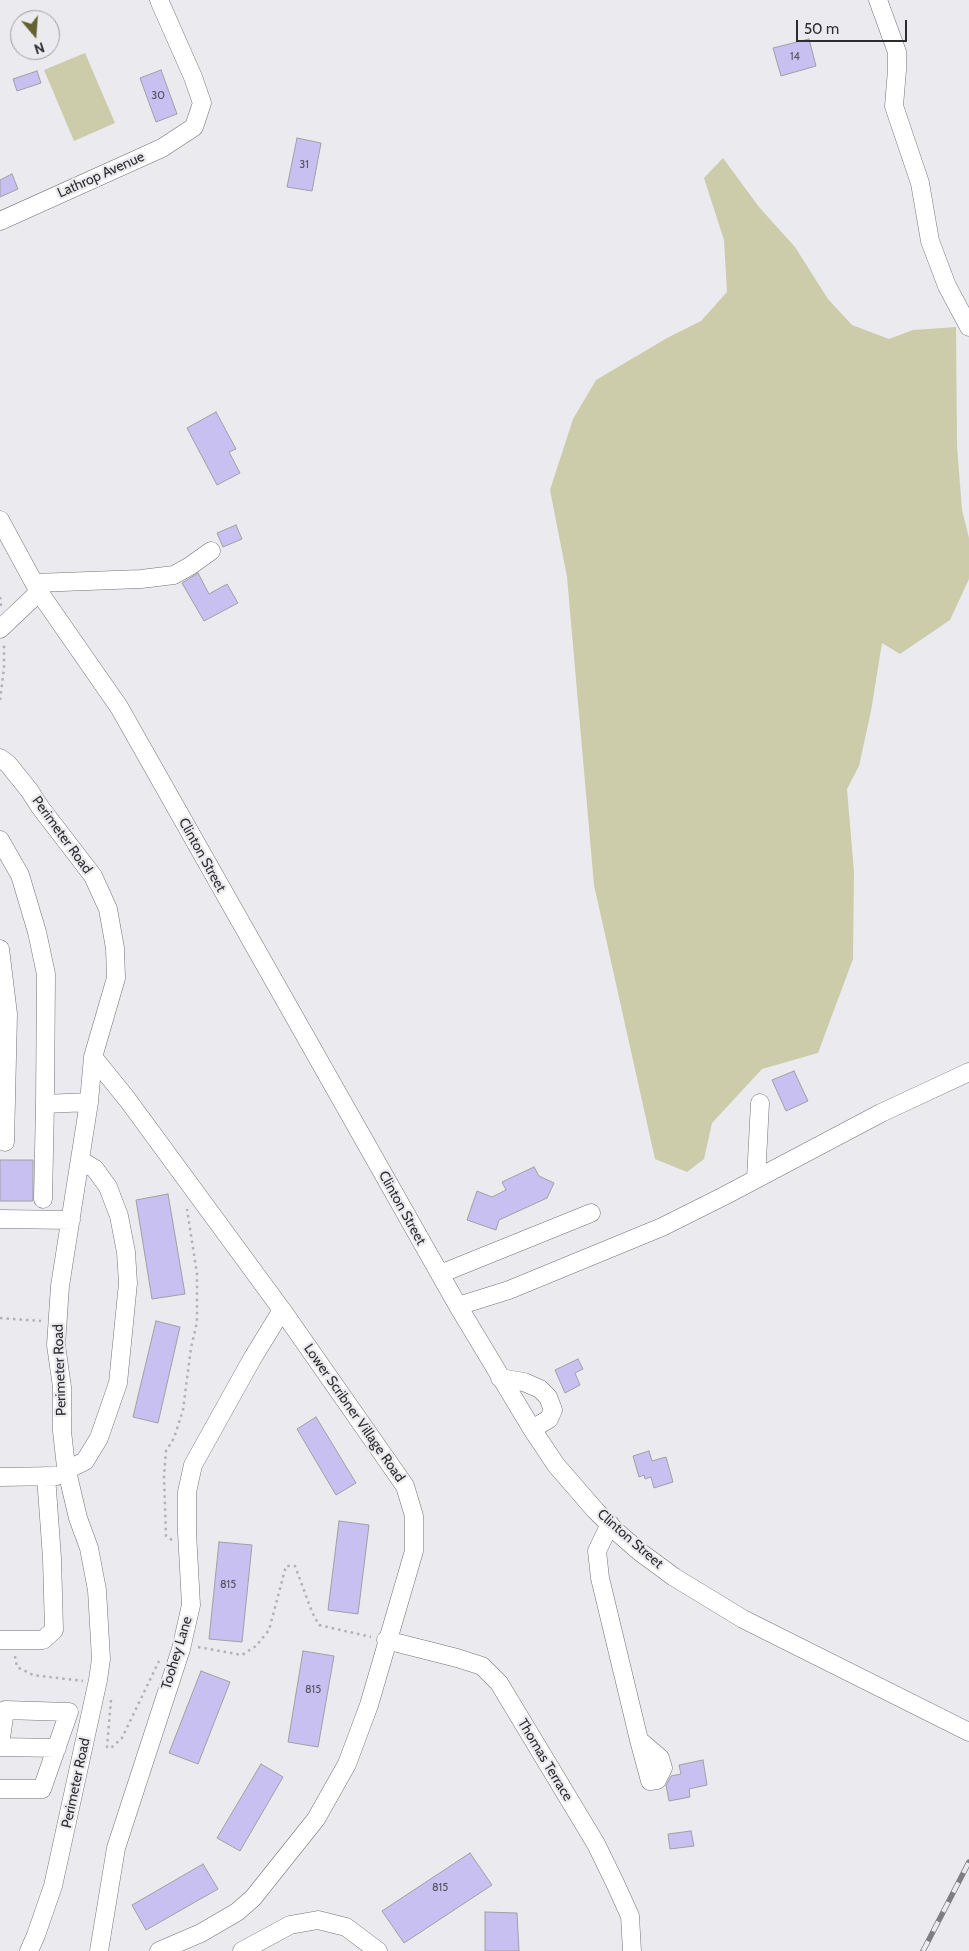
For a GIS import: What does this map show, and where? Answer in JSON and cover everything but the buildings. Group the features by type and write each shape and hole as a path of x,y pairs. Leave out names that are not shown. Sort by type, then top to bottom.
{"street":[{"name":"Lathrop Avenue","path":"0,221 162,148 194,127 202,103 193,76 159,0"},
{"path":"878,0 897,52 894,106 920,183 930,241 947,286 969,327"},
{"name":"Clinton Street","path":"0,520 37,588 118,707 458,1306 532,1430 556,1465 610,1524 640,1552 674,1577 743,1619 969,1732"},
{"path":"2,627 37,588 174,575 211,551"},
{"name":"Perimeter Road","path":"0,758 8,764 30,790 40,807 93,876 108,909 115,948 116,978 93,1057 89,1102 60,1286 56,1345 62,1387 62,1431 67,1473 78,1518 89,1548 97,1590 100,1659 98,1680 55,1878 29,1951"},
{"path":"0,840 20,874 37,932 46,974 43,1199"},
{"path":"0,949 8,1014 3,1099 5,1142"},
{"name":"Lower Scribner Village Road","path":"93,1057 127,1099 282,1310 405,1486 414,1516 414,1551 386,1640 369,1705 347,1764 316,1819 253,1898 238,1912 201,1933 159,1951"},
{"path":"458,1306 509,1290 636,1238 724,1196 881,1113 969,1072"},
{"path":"45,1104 89,1102"},
{"path":"756,1179 760,1103"},
{"path":"0,1477 46,1476 67,1473 85,1461 99,1438 118,1383 128,1283 126,1252 119,1216 108,1187 94,1169 80,1160"},
{"path":"440,1274 591,1213"},
{"path":"0,1219 71,1220"},
{"name":"Toohey Lane","path":"99,1951 116,1848 181,1649 191,1605 187,1492 194,1465 282,1310"},
{"path":"500,1378 524,1382 540,1389 548,1397 552,1410 549,1419 532,1430"},
{"path":"0,1640 43,1640 54,1630 52,1558 46,1476"},
{"path":"610,1524 596,1551 600,1578 639,1740"},
{"name":"Thomas Terrace","path":"386,1640 482,1666 499,1682 596,1844 616,1883 630,1916 632,1951"},
{"path":"0,1789 42,1789 57,1748 69,1712 5,1710 0,1746 57,1748"},
{"path":"242,1951 290,1925 318,1920 346,1927 378,1951"}],"path":[{"path":"0,597 4,668 0,700"},
{"path":"186,1204 196,1274 197,1322 191,1348 183,1410 174,1438 166,1451 164,1476 166,1536 188,1550"},
{"path":"0,1318 58,1323"}],"green space":[{"path":"85,53 115,123 74,141 44,70"},
{"path":"723,158 759,207 795,247 828,299 852,325 889,339 913,330 956,327 957,446 962,510 969,538 969,579 950,620 900,654 882,643 871,711 859,766 847,789 854,872 853,959 818,1053 762,1069 712,1123 704,1159 687,1172 655,1159 594,885 567,577 550,490 573,419 596,380 667,338 701,321 727,292 724,240 704,178"}],"railway":[{"path":"923,1951 969,1862"}]}
